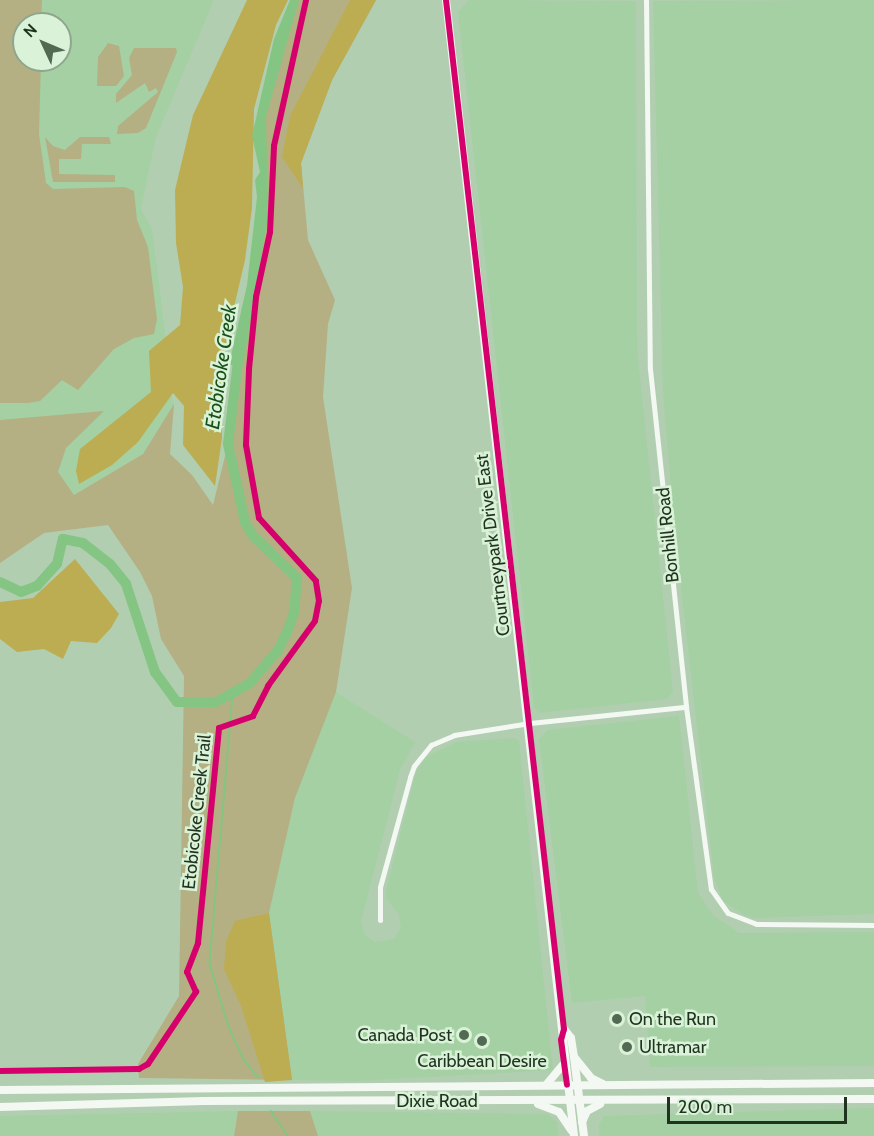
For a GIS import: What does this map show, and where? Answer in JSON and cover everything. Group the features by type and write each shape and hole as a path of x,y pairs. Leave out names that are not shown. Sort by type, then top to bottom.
{"main road":[{"name":"Courtneypark Drive East","path":"446,0 530,723 564,1029 561,1040 574,1135"},
{"name":"Courtneypark Drive East","path":"564,1029 571,1038 584,1136"},
{"path":"574,1057 591,1078 605,1085"},
{"path":"546,1085 556,1078 564,1061"},
{"name":"Dixie Road","path":"0,1090 874,1083"},
{"path":"289,1088 289,1101"},
{"path":"203,1089 203,1101"},
{"name":"Dixie Road","path":"0,1107 203,1101 603,1102 874,1099"},
{"path":"530,1101 559,1112 574,1135"},
{"path":"582,1124 586,1111 603,1102"}],"street":[{"name":"Bonhill Road","path":"646,0 650,369 686,707 711,890 718,903 728,913 756,924 874,925"},
{"path":"380,920 380,887 410,777 421,754 431,745 454,735 530,723 686,707"}],"shaded area":[{"path":"0,0 214,0 156,137 141,209 152,229 166,340 157,359 174,404 143,454 0,539"},
{"path":"0,0 42,0 42,12 12,12 12,72 41,72 39,134 46,183 53,189 125,187 134,191 137,220 148,247 157,319 154,334 134,338 114,349 78,390 62,380 40,401 0,403"},
{"path":"247,0 288,0 276,25 254,109 252,208 245,260 221,363 222,438 215,486 183,445 184,406 173,393 138,442 112,465 79,484 76,471 80,449 151,392 149,351 180,325 183,287 176,243 175,190 193,115"},
{"name":"Etobicoke Creek","path":"290,0 299,0 266,117 268,216 243,365 229,365 247,285 257,197 255,180 260,172 252,136 274,39"},
{"path":"296,0 376,0 332,80 301,163 308,240 335,300 328,324 323,397 352,588 336,692 295,798 269,913 292,1080 139,1078 138,1064 179,996 184,676 161,639 152,596 140,572 108,525 44,533 0,563 0,420 104,411 66,448 58,472 74,495 143,454 174,404 170,454 192,475 213,505 228,444 231,391 263,228 261,133"},
{"path":"350,0 376,0 332,80 301,163 303,188 282,157 290,116"},
{"path":"469,0 636,1 637,348 673,692 667,699 539,713 534,707 458,12"},
{"path":"874,0 874,914 756,918 744,915 723,901 714,877 673,515 663,391 653,1"},
{"path":"108,43 119,46 124,76 116,86 97,86 98,57"},
{"path":"134,48 176,48 177,52 146,128 138,133 117,134 118,126 158,92 156,88 149,92 145,83 116,103 116,94 132,75 129,58"},
{"path":"45,137 53,146 65,150 80,137 109,137 111,144 82,144 81,159 59,159 59,174 115,175 115,182 53,182"},
{"path":"75,559 119,614 111,628 97,643 71,641 63,659 44,649 17,652 0,639 0,602 33,598"},
{"path":"336,692 415,742 400,770 361,922 364,934 375,942 394,939 401,928 399,915 386,898 386,891 416,772 426,757 456,742 514,738 519,741 553,1070 355,1081 292,1080 269,913 295,798"},
{"path":"679,716 698,893 714,916 739,933 874,932 874,1066 650,1067 645,996 572,1003 539,739 548,730"},
{"path":"269,913 292,1080 265,1082 241,1006 224,969 226,941 235,921"},
{"path":"874,1108 874,1136 600,1136 599,1125 604,1116"},
{"path":"238,1111 234,1136 0,1136 0,1116"},
{"path":"238,1111 310,1111 318,1136 234,1136"},
{"path":"310,1111 547,1114 557,1122 559,1136 318,1136"}],"waterway":[{"name":"Etobicoke Creek","path":"0,582 21,592 37,586 57,564 63,539 83,543 110,564 126,584 155,672 177,702 216,702 250,683 278,650 287,632 294,613 297,578 253,536 245,522 228,444 239,353"},
{"path":"233,695 210,964 229,1027 245,1061 258,1077"},
{"path":"271,1111 288,1136"}],"cycle path":[{"name":"Etobicoke Creek Trail","path":"0,1071 139,1069 148,1064 196,992 187,972 198,943 219,728 253,716 268,686 315,621 319,601 316,581 259,518 246,445 249,369 256,297 270,232 274,146 306,0"},
{"path":"446,0 564,1029 561,1040 567,1085"}],"place":[{"name":"On the Run","path":"617,1019"},
{"name":"Canada Post","path":"464,1035"},
{"name":"Caribbean Desire","path":"482,1041"},
{"name":"Ultramar","path":"627,1047"}]}
